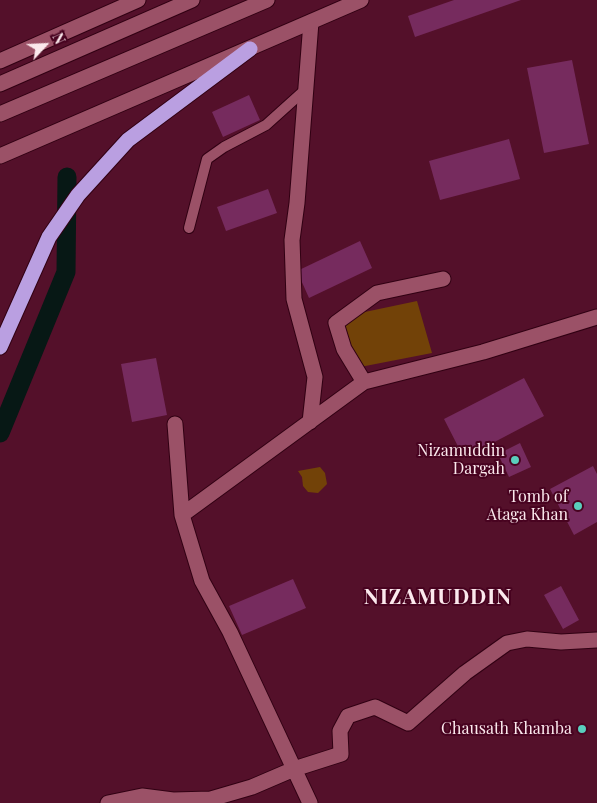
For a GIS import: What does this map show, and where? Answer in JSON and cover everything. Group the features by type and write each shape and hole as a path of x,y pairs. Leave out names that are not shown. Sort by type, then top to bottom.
{"highway":[{"path":"0,347 49,237 78,195 128,140 250,49"}],"street":[{"path":"0,61 138,0"},
{"path":"0,84 192,0"},
{"path":"0,114 267,0"},
{"path":"0,156 361,0"},
{"path":"310,422 314,377 294,299 292,240 297,203 311,22"},
{"path":"364,382 344,349 336,323 377,293 443,279"},
{"path":"182,515 364,382 483,352 597,317"},
{"path":"175,424 182,515 202,581 230,632 310,803"},
{"path":"108,803 142,796 173,800 211,799 252,786 294,769 341,754 340,731 348,716 375,707 408,723 465,673 507,644 527,639 561,642 597,640"}],"lane":[{"path":"189,228 207,159 224,147 266,125 306,89"}],"shaded area":[{"path":"417,301 432,353 355,368 341,317"},
{"path":"320,467 325,473 327,484 318,493 308,492 303,486 302,477 298,471"}],"building":[{"path":"454,0 521,0 415,37 408,16"},
{"path":"572,60 589,144 544,153 527,68"},
{"path":"249,95 260,120 223,137 212,112"},
{"path":"509,139 520,179 440,200 429,161"},
{"path":"268,189 277,213 226,231 217,207"},
{"path":"360,241 372,268 309,298 297,271"},
{"path":"156,358 167,415 132,422 121,364"},
{"path":"524,378 544,416 464,458 444,419"},
{"name":"Nizamuddin Dargah","path":"520,443 531,467 509,477 498,454"},
{"name":"Tomb of Ataga Khan","path":"593,466 597,474 597,522 574,535 550,489"},
{"path":"293,579 306,608 242,635 229,606"},
{"path":"561,586 579,620 563,629 544,595"}],"waterway":[{"path":"0,433 66,272 67,177"}],"place":[{"name":"Nizamuddin Dargah","path":"515,460"},
{"name":"Tomb of Ataga Khan","path":"578,506"},
{"name":"Chausath Khamba","path":"582,729"}],"district":[{"name":"NIZAMUDDIN","path":"438,597"}]}
